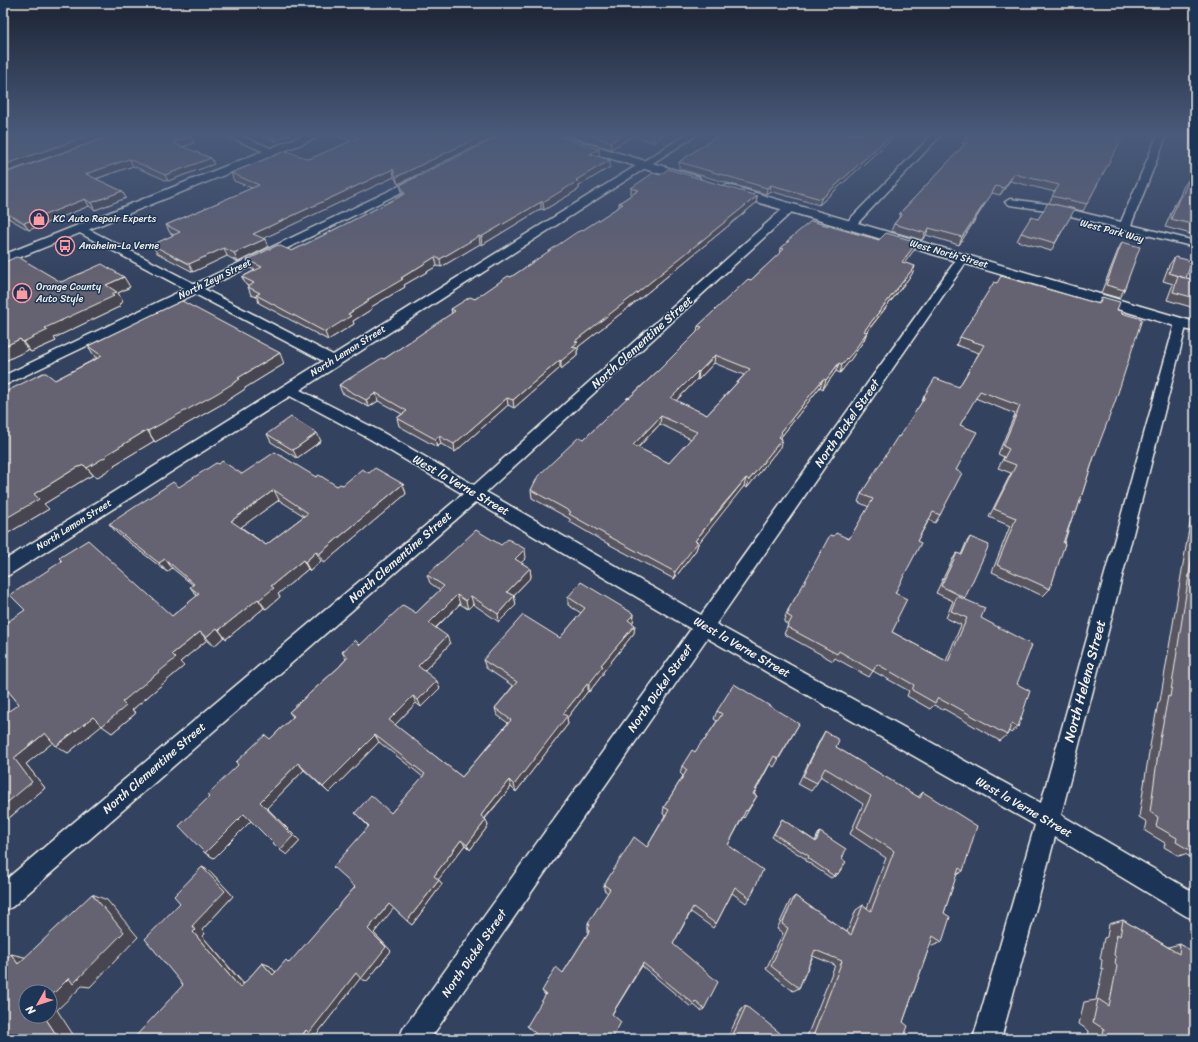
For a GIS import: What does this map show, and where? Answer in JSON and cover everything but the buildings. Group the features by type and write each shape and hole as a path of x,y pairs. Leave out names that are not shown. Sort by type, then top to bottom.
{"street":[{"path":"3,260 196,183"},
{"name":"North Zeyn Street","path":"3,382 414,183"},
{"name":"North Lemon Street","path":"3,570 617,183"},
{"name":"West North Street","path":"706,183 1188,325"},
{"path":"850,225 891,183"},
{"path":"1125,226 1143,183"},
{"name":"West Park Way","path":"1010,202 1031,206 1047,206 1195,244"},
{"name":"West Park Way","path":"1031,206 1045,213 1195,252"},
{"name":"North Clementine Street","path":"3,898 475,493 790,208"},
{"path":"80,229 196,288 333,361"},
{"name":"North Dickel Street","path":"413,1039 963,258"},
{"name":"North Helena Street","path":"987,1039 1188,325"},
{"name":"West la Verne Street","path":"287,390 375,436 704,626 1048,820 1195,907"}],"place":[{"name":"KC Auto Repair Experts","path":"39,219"},
{"name":"Anaheim-La Verne","path":"65,246"},
{"name":"Orange County Auto Style","path":"22,293"}]}
